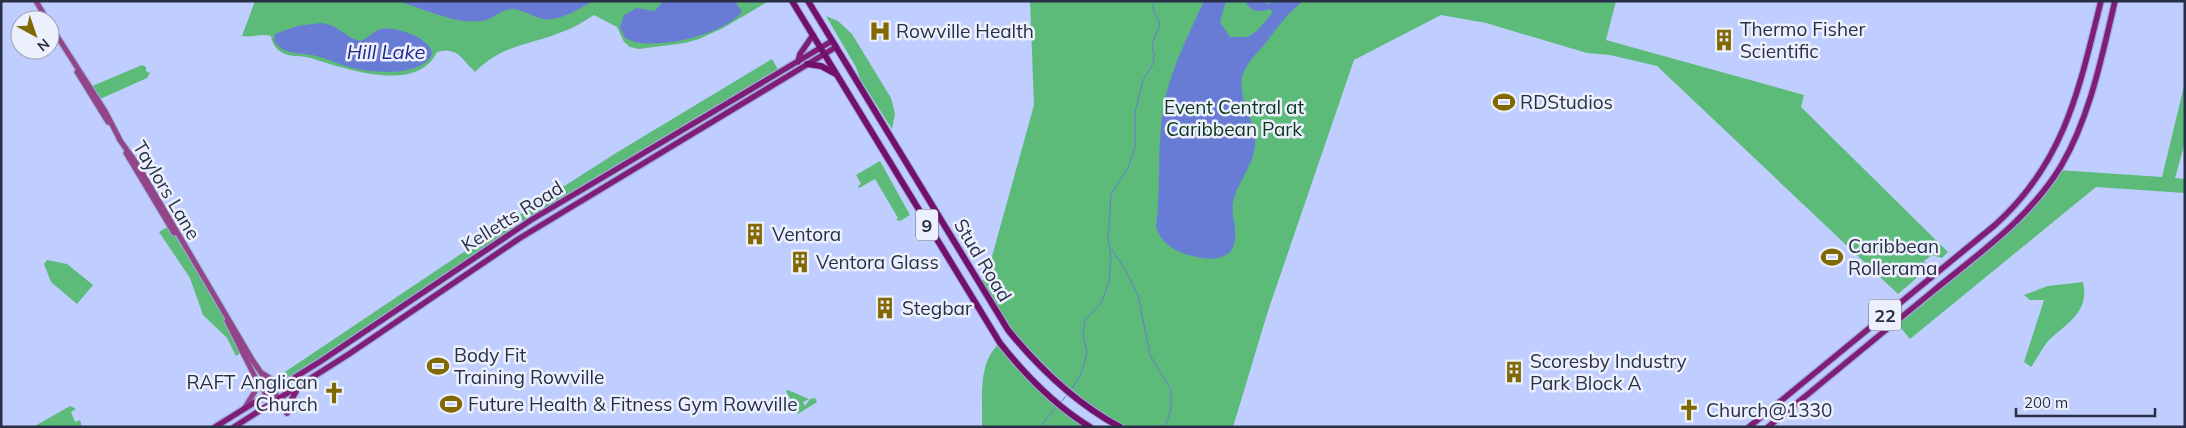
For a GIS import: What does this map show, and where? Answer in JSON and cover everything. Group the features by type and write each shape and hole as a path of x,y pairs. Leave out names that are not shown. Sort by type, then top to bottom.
{"highway":[{"name":"Stud Road","path":"792,1 991,329 1015,361 1047,395 1090,427"},
{"name":"Stud Road","path":"808,1 1003,322 1027,353 1052,379 1071,395 1120,427"},
{"path":"807,64 821,66 836,74"}],"main road":[{"name":"22","path":"1750,427 1995,225 2028,191 2048,162 2066,125 2101,1"},
{"name":"22","path":"1768,427 1994,241 2039,197 2063,162 2080,124 2115,1"},
{"path":"798,62 800,54 813,35"},
{"name":"Taylors Lane","path":"60,41 99,110 137,164 246,354 257,381 272,403"},
{"name":"Kelletts Road","path":"215,427 267,396 531,220 798,62 834,44"},
{"name":"Kelletts Road","path":"234,427 299,386 520,238 807,64 822,51"},
{"name":"Taylors Lane","path":"246,354 279,399"},
{"path":"260,372 276,382 285,384"},
{"path":"244,409 257,388 257,381"},
{"path":"287,413 288,406 299,386"}],"green space":[{"path":"255,1 769,1 723,28 685,43 639,49 630,47 624,42 617,27 594,15 564,31 505,51 485,63 475,72 459,55 450,51 444,51 437,52 427,65 413,72 397,75 378,75 360,72 307,57 288,55 277,49 271,36 242,36"},
{"name":"Event Central at Caribbean Park","path":"1030,1 1616,1 1606,40 1804,95 1801,107 1948,252 1942,258 1932,255 1924,261 1926,270 1898,294 1657,66 1610,55 1587,53 1486,23 1441,15 1354,60 1268,311 1233,427 1120,427 1094,411 1027,353 978,283 986,278 1034,105"},
{"path":"826,16 838,21 852,34 891,98 895,114 892,129 860,79 856,67"},
{"path":"772,59 780,73 531,220 524,221 516,217 616,153"},
{"path":"142,65 150,73 147,78 98,100 90,87"},
{"path":"2185,82 2185,142 2175,178 2185,179 2185,193 2096,187 1910,339 1896,322 2008,229 2058,170 2162,177"},
{"path":"880,161 910,215 900,221 896,220 898,218 875,179 859,188 858,186 861,184 856,175"},
{"path":"513,219 514,230 285,384 273,380"},
{"path":"169,226 217,302 242,352 236,356 227,338 203,315 190,278 159,232"},
{"path":"47,260 67,264 93,285 77,304 51,282 44,264"},
{"path":"2083,282 2083,301 2080,309 2070,322 2049,340 2031,367 2024,362 2044,300 2030,300 2024,295 2048,286"},
{"path":"1000,343 1026,374 1090,427 982,427 984,371 993,351"},
{"path":"788,390 809,399 803,402 805,406 810,399 815,398 817,402 798,414 786,391"},
{"path":"70,406 76,409 71,412 75,422 80,420 82,427 33,427"}],"water":[{"path":"397,1 593,1 567,15 553,19 539,18 523,11 508,9 486,20 471,21 450,18"},
{"path":"663,1 735,1 742,12 719,28 686,39 652,44 625,38 620,27 624,15 637,8 655,11"},
{"path":"1204,1 1226,1 1220,22 1230,37 1248,37 1258,30 1273,12 1270,9 1253,10 1245,1 1264,1 1268,4 1277,1 1303,1 1280,24 1251,60 1243,74 1241,83 1243,99 1254,131 1255,147 1234,200 1235,240 1232,248 1228,254 1213,259 1194,257 1175,250 1164,241 1156,227 1163,109 1175,67"},
{"name":"Hill Lake","path":"321,23 332,26 360,41 381,29 403,31 420,38 430,48 432,54 427,61 418,67 396,72 384,72 362,70 316,56 293,53 278,46 274,41 275,34 297,26"}],"waterway":[{"path":"1071,390 1081,374 1087,352 1083,335 1085,320 1101,303 1109,282 1111,258 1108,239 1111,194 1128,168 1135,147 1135,113 1143,80 1153,64 1152,44 1160,24 1152,7 1155,1"},
{"path":"1111,248 1126,271 1138,295 1150,355 1171,390 1171,409 1165,427"},
{"path":"1060,403 1067,395"},
{"path":"1040,427 1057,406"}],"place":[{"name":"Rowville Health","path":"880,31"},
{"name":"Thermo Fisher Scientific","path":"1724,40"},
{"name":"RDStudios","path":"1504,102"},
{"name":"Ventora","path":"755,234"},
{"name":"Caribbean Rollerama","path":"1832,257"},
{"name":"Ventora Glass","path":"800,262"},
{"name":"Stegbar","path":"885,308"},
{"name":"Body Fit Training Rowville","path":"438,366"},
{"name":"Scoresby Industry Park Block A","path":"1514,372"},
{"name":"RAFT Anglican Church","path":"334,393"},
{"name":"Future Health & Fitness Gym Rowville","path":"451,404"},
{"name":"Church@1330","path":"1689,410"}]}
